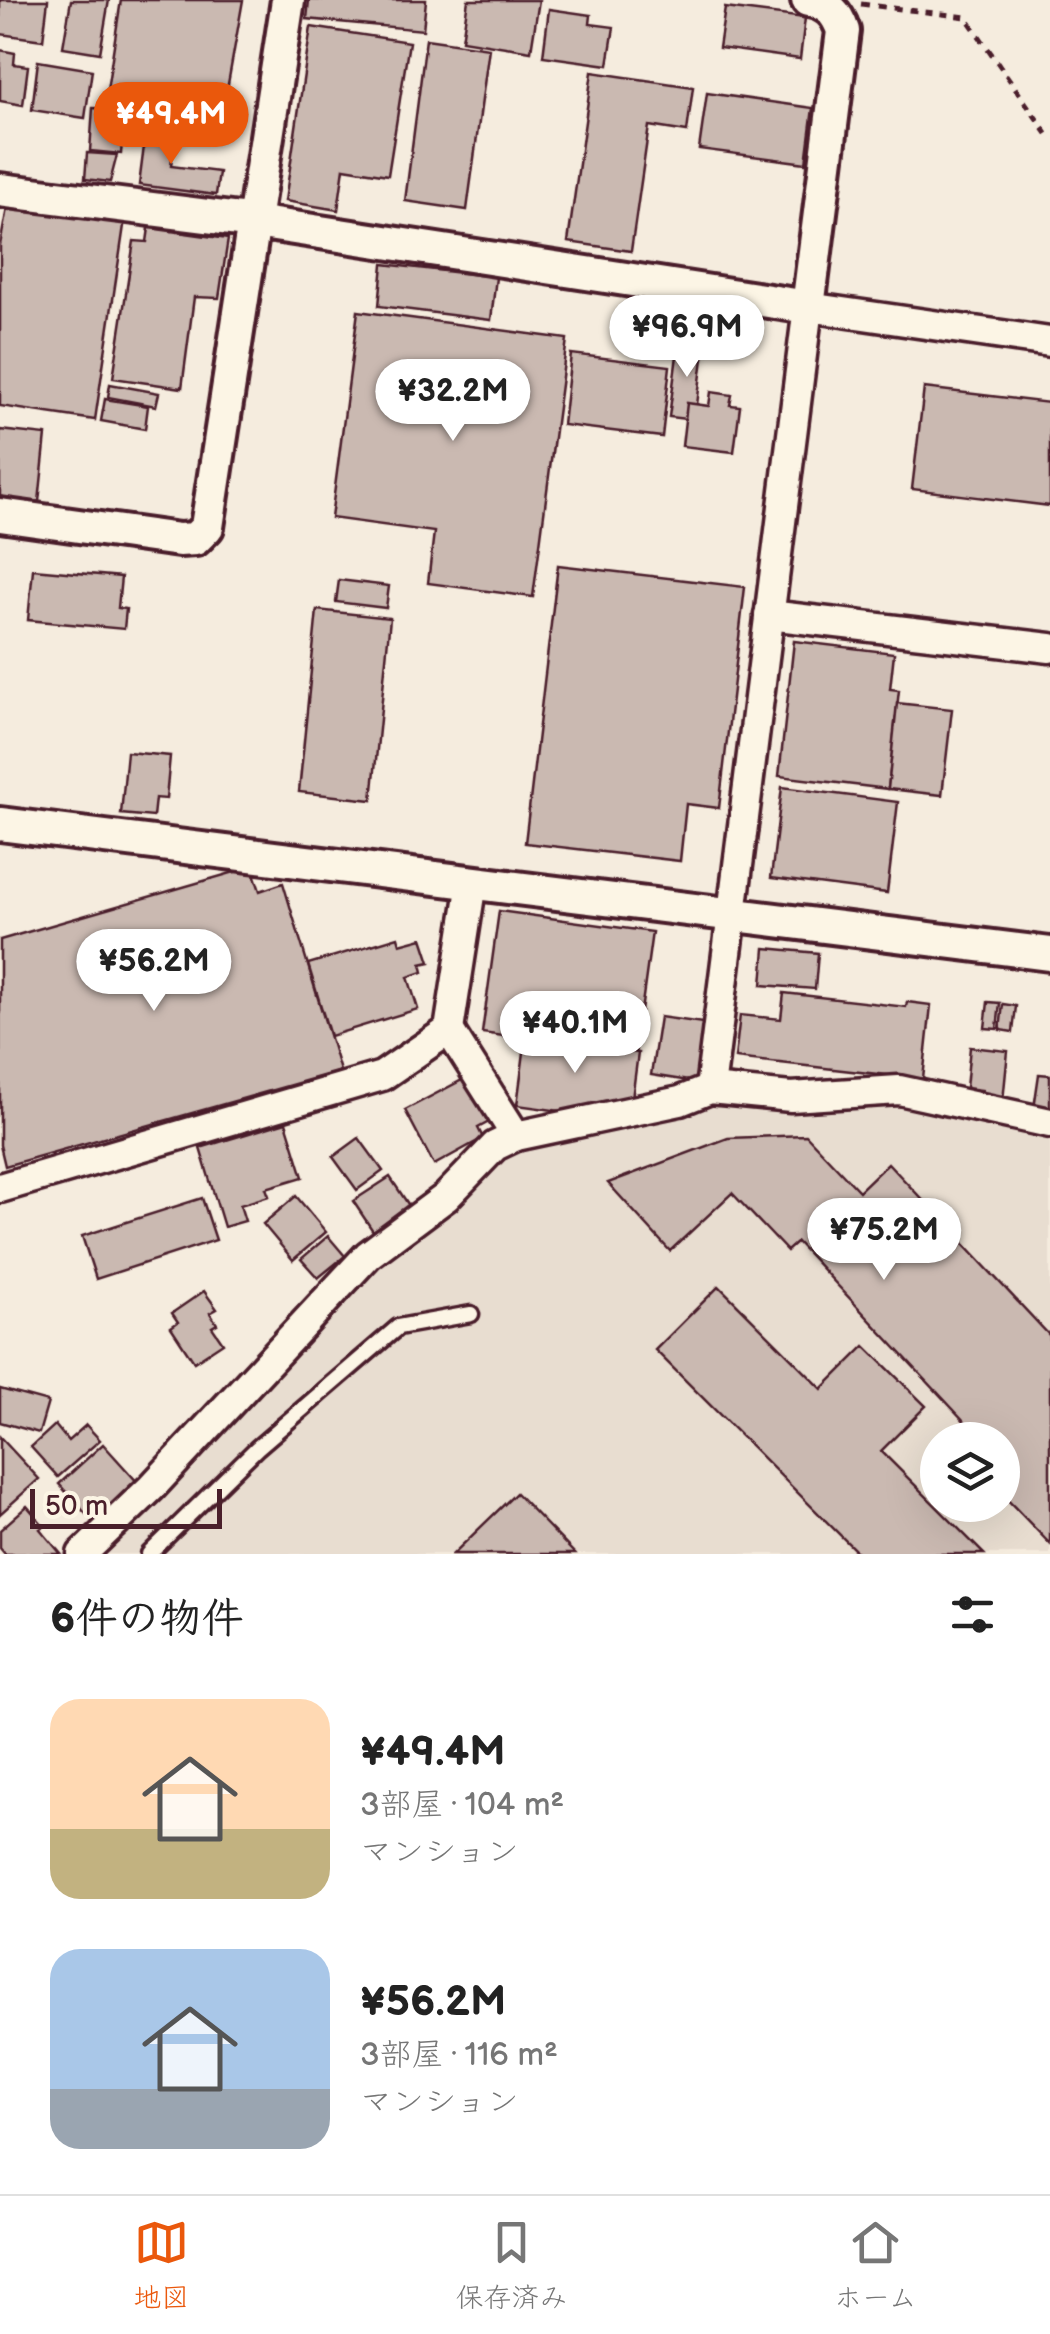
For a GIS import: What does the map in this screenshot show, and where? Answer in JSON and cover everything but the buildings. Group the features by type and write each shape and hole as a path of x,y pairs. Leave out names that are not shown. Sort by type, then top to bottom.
{"street":[{"path":"0,515 179,540 195,539 207,527 288,0"},
{"path":"710,1089 843,32 823,7"},
{"path":"0,190 255,222 1050,342"},
{"path":"769,615 1050,648"},
{"path":"0,824 1050,954"},
{"path":"472,882 450,1030 516,1136"},
{"path":"0,1188 382,1076 450,1030"},
{"path":"82,1554 152,1487 368,1255 446,1197 494,1146 516,1136 680,1101 710,1089 791,1096 900,1090 1050,1123"}],"lane":[{"path":"149,1554 257,1448 398,1327 471,1314"}],"path":[{"path":"823,7 851,3 966,17 1050,138"}],"shaded area":[{"path":"894,1099 1050,1132 1050,1554 101,1554 192,1471 379,1259 505,1150 625,1128 724,1100"}]}
